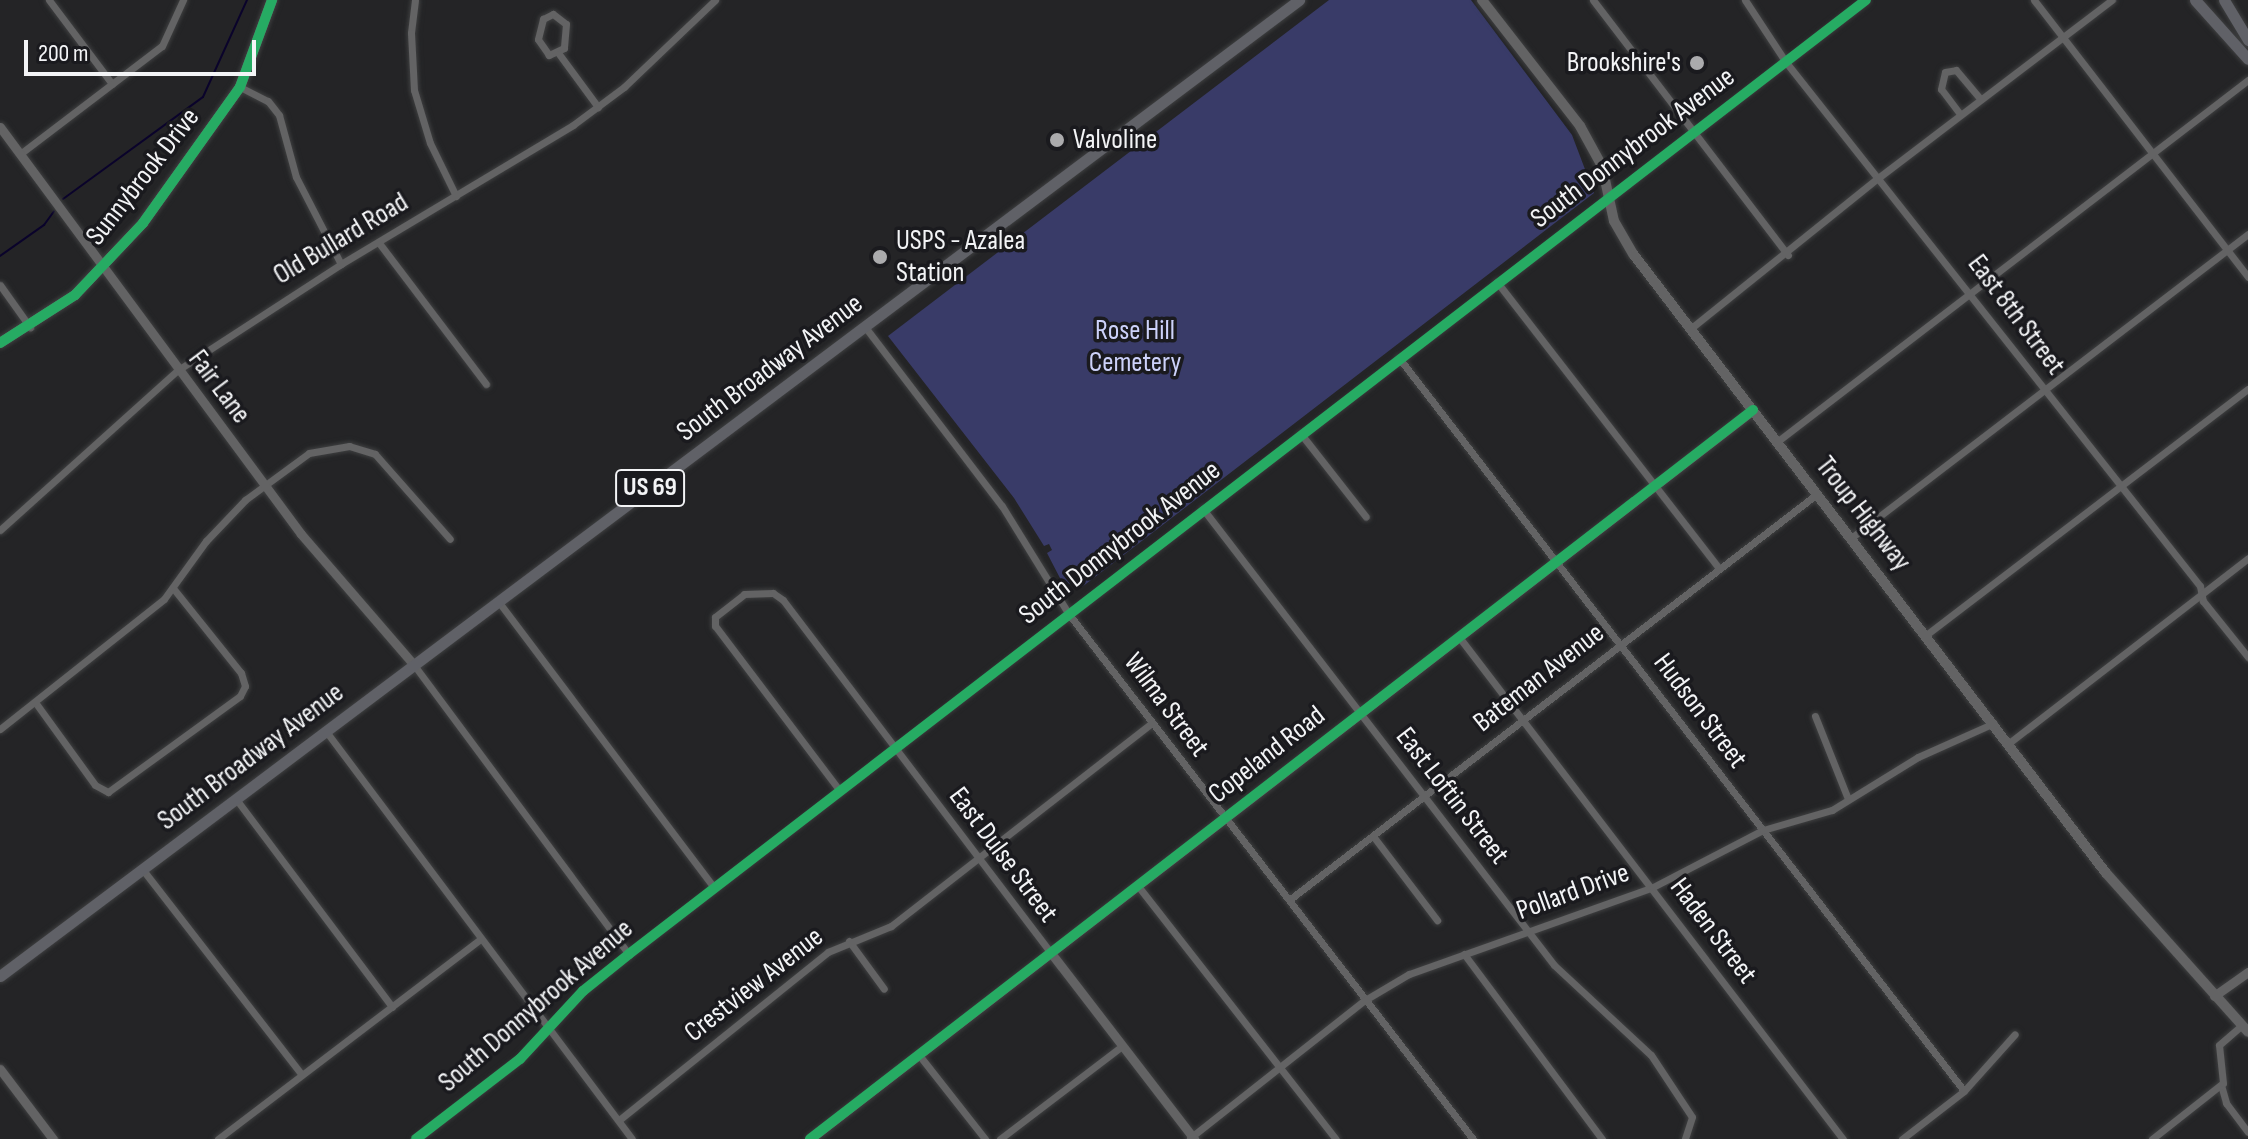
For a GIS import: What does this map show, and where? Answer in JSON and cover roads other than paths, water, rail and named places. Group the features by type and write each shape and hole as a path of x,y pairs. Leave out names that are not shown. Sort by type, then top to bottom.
{"main road":[{"name":"Sunnybrook Drive","path":"0,343 30,327 75,295 153,209 240,87 272,0"},
{"name":"South Broadway Avenue","path":"0,976 1299,0"},
{"name":"Troup Highway","path":"1482,0 1580,126 1602,166 1622,236 1690,329 2123,894 2245,1029"},
{"path":"2195,0 2248,59"},
{"path":"2224,0 2248,40"}],"street":[{"path":"49,0 112,84"},
{"path":"20,154 162,46 183,0"},
{"name":"Old Bullard Road","path":"0,530 178,370 341,264 598,107 715,0"},
{"path":"1593,0 1788,255"},
{"name":"East 8th Street","path":"1745,0 1785,61 1972,293 2248,657"},
{"name":"South Donnybrook Avenue","path":"416,1139 503,1073 629,954 1866,0"},
{"path":"2034,0 2248,277"},
{"path":"1690,329 1788,255 1878,178 1960,114 2112,0"},
{"path":"413,1 414,90 430,143 456,196"},
{"path":"559,54 566,24 553,14 543,19 539,43 543,52 559,54 598,107"},
{"path":"1960,114 1941,89 1945,72 1956,70 1980,99"},
{"path":"1778,441 2153,157 2248,80"},
{"path":"240,87 263,97 279,115 296,177 341,264"},
{"name":"Fair Lane","path":"0,127 265,484 414,665"},
{"path":"1851,538 2248,234"},
{"path":"379,243 486,384"},
{"path":"1497,282 1719,568"},
{"path":"0,285 30,327"},
{"name":"Wilma Street","path":"865,327 995,496 1068,613 1473,1139"},
{"name":"Hudson Street","path":"1399,358 1621,642 1964,1091"},
{"path":"1926,635 2248,389"},
{"name":"Copeland Road","path":"810,1139 1753,410"},
{"path":"1301,434 1366,517"},
{"path":"0,729 173,588 206,541 265,484 309,453 335,446 362,448 386,461 450,539"},
{"name":"Bateman Avenue","path":"1289,900 1817,494"},
{"name":"East Loftin Street","path":"1203,509 1570,983 1651,1055 1692,1117 1685,1139"},
{"path":"2009,743 2248,558"},
{"path":"35,702 95,785 108,792 240,696 245,686 241,673 173,588"},
{"name":"East Dulse Street","path":"840,791 715,626 722,609 752,591 778,595 1192,1138"},
{"path":"498,601 714,888"},
{"name":"Haden Street","path":"1459,637 1843,1139"},
{"path":"414,665 629,954"},
{"path":"1815,716 1848,799"},
{"name":"Crestview Avenue","path":"619,1120 849,941 891,926 1152,723"},
{"name":"Pollard Drive","path":"1192,1138 1365,1000 1409,974 1653,887 1763,830 1832,810 1918,757 1994,723"},
{"path":"325,730 632,1139"},
{"path":"236,799 392,1007"},
{"path":"1373,836 1437,920"},
{"path":"143,870 302,1075"},
{"path":"1138,886 1336,1139"},
{"path":"218,1139 481,939"},
{"path":"849,941 884,989"},
{"path":"1464,954 1602,1139"},
{"path":"2214,996 2248,972"},
{"path":"2152,1139 2221,1085 2225,1075 2219,1045 2245,1029"},
{"path":"1902,1139 1964,1091 2015,1034"},
{"path":"1000,1139 1122,1046"},
{"path":"919,1055 985,1139"},
{"path":"0,1069 53,1139"},
{"path":"2221,1085 2226,1103 2248,1132"}],"waterway":[{"path":"63,199 203,97 247,0"},
{"path":"0,256 44,225 54,211"}],"place":[{"name":"Brookshire's","path":"1697,63"},
{"name":"Valvoline","path":"1057,140"},
{"name":"USPS - Azalea Station","path":"880,257"}],"park label":[{"name":"Rose Hill Cemetery","path":"1135,347"}]}
